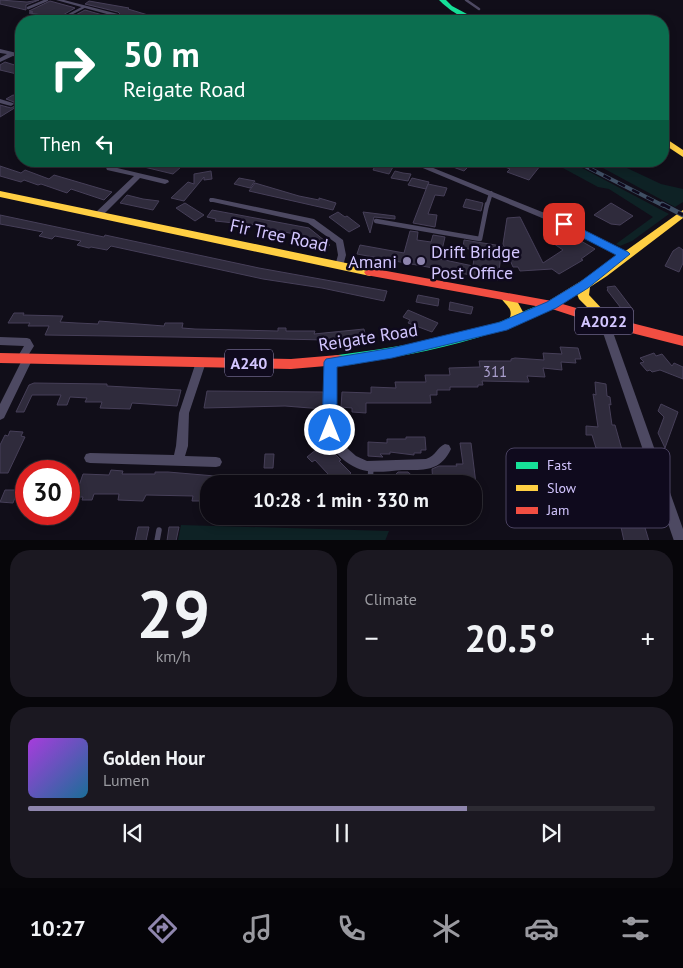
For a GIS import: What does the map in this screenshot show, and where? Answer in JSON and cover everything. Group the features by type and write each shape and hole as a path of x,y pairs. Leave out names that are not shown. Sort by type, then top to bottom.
{"main road":[{"path":"442,0 450,7 465,15"},
{"path":"669,144 683,154"},
{"name":"Fir Tree Road","path":"0,194 338,266 552,305 683,333"},
{"name":"Reigate Road","path":"0,358 201,362 330,362 402,351 485,332 514,322 552,305 584,285 624,254 683,213"},
{"path":"584,285 584,296 601,316"},
{"path":"506,297 514,304 518,312 518,318 514,322"},
{"name":"Fir Tree Road","path":"601,316 683,341"}],"street":[{"path":"58,0 116,15"},
{"path":"0,51 15,55"},
{"path":"0,60 12,54"},
{"path":"0,101 11,104"},
{"path":"110,167 165,182"},
{"path":"424,167 578,230 624,254"},
{"path":"98,215 138,176"},
{"path":"213,200 311,221 340,242 342,255 338,266"},
{"path":"601,316 648,448"},
{"path":"0,340 27,342 29,346 0,415"},
{"path":"178,460 182,446 184,413 201,362"},
{"path":"330,362 329,420 331,436 343,452 352,460 371,466 426,464 433,462 441,456 445,449"},
{"path":"90,458 216,462"},
{"path":"670,509 681,540"}],"lane":[{"path":"28,8 47,0"},
{"path":"466,0 479,9"},
{"path":"68,15 84,7"},
{"path":"376,221 480,238 488,198 491,193"},
{"path":"370,475 371,466"},
{"path":"157,540 159,530"}],"green space":[{"path":"561,167 580,167 669,214 632,241 620,246 616,244 653,217 609,189 598,187"},
{"path":"601,167 625,167 661,184 683,189 683,202 675,207"},
{"path":"181,525 389,531 385,540 178,540"}],"building":[{"path":"0,0 27,2 39,0 26,5 26,10 0,4"},
{"path":"50,1 75,8 63,15 42,15 29,13 33,12 29,11"},
{"path":"89,1 129,8 148,15 121,15 118,12 85,4"},
{"path":"85,10 102,15 76,15"},
{"path":"5,62 15,65 15,74 0,70 0,65"},
{"path":"15,96 15,106 14,102 6,99"},
{"path":"0,105 11,108 15,106 0,117"},
{"path":"0,166 21,173 25,170 49,179 54,175 112,192 104,200 71,189 67,193 41,184 38,185 24,180 21,182 0,176"},
{"path":"144,167 181,167 173,174"},
{"path":"374,167 393,167 389,174 373,170"},
{"path":"453,167 468,167 464,171"},
{"path":"505,167 539,167 529,180 507,172 510,169"},
{"path":"211,171 212,179 204,180 204,177 184,201 171,198 188,182 194,184 194,174"},
{"path":"395,171 411,174 408,181 391,178"},
{"path":"239,178 255,181 250,188 234,184"},
{"path":"412,178 429,182 426,189 408,185"},
{"path":"255,183 299,196 319,200 319,198 336,203 333,210 249,191"},
{"path":"428,184 447,188 444,196 435,195 428,214 437,215 435,227 413,223"},
{"path":"127,195 159,201 153,210 120,203"},
{"path":"466,199 483,203 481,211 463,207"},
{"path":"185,203 204,215 195,221 176,208"},
{"path":"611,203 633,216 620,225 611,224 594,215"},
{"path":"212,210 309,228 330,245 321,250 314,245 312,246 298,235 254,225 215,221 216,219 207,217"},
{"path":"338,212 360,226 349,232 329,217"},
{"path":"363,212 395,216 395,219 374,217 370,233"},
{"path":"0,215 259,268 387,291 384,301 322,288 263,279 111,246 107,250 89,248 77,245 81,241 55,236 52,239 39,236 43,232 0,224"},
{"path":"520,217 543,263 563,250 544,237 558,228 595,249 581,259 583,260 559,274 552,269 520,271 518,267 513,267 503,244 507,218"},
{"path":"410,231 418,232 417,240 431,242 433,235 445,237 440,259 473,266 475,250 463,248 464,240 502,246 498,280 357,254 360,245 404,253"},
{"path":"679,247 683,250 683,263 679,272 665,266 673,251"},
{"path":"615,286 634,311 624,312 607,290 607,287"},
{"path":"418,295 439,299 438,306 416,302"},
{"path":"450,302 473,307 471,314 449,310"},
{"path":"408,310 438,323 432,332 408,323 410,320 403,317"},
{"path":"14,313 63,316 60,322 98,324 99,321 164,326 165,323 183,323 182,328 195,329 278,331 278,328 286,328 286,331 315,331 314,334 364,329 366,338 326,342 326,340 45,335 49,326 28,326 30,323 8,323"},
{"path":"560,347 578,348 581,359 575,359 576,363 561,362 562,370 543,368 545,377 527,376 529,382 482,381 483,385 478,385 478,387 450,387 450,390 437,390 437,395 430,395 431,403 366,403 366,413 352,412 352,408 341,407 342,392 371,393 371,387 396,388 395,382 426,382 425,375 450,375 449,368 480,367 479,361 511,361 511,359 515,358 544,360 543,353 562,354"},
{"path":"654,353 656,356 662,354 672,366 674,363 683,367 683,379 660,370 647,371 640,363 644,362 640,358"},
{"path":"595,382 606,384 607,396 610,397 612,425 615,425 621,448 596,448 592,435 586,435 586,426 598,427 593,394 596,395"},
{"path":"34,383 107,384 107,386 181,390 177,406 132,403 130,409 100,408 102,402 85,402 87,398 70,397 67,405 57,405 61,395 32,395 24,412 16,412 29,385"},
{"path":"207,391 323,392 323,409 285,406 204,408"},
{"path":"661,404 678,412 665,448 658,433 664,417 658,411"},
{"path":"10,431 23,432 21,436 25,437 8,473 0,473 0,445 5,435 8,436"},
{"path":"406,437 425,437 426,450 421,450 421,453 414,453 414,455 390,452 390,454 380,454 383,457 368,456 368,442 387,443 387,439 406,439"},
{"path":"460,443 471,443 475,475 432,475 432,469 439,466 463,464"},
{"path":"327,446 351,473 349,475 327,475 315,460 312,462 307,457 317,449 320,452"},
{"path":"265,454 274,454 273,468 264,468"},
{"path":"111,470 123,471 122,474 168,472 203,475 200,475 200,501 192,501 193,496 146,495 143,501 118,500 119,494 94,494 92,500 82,500 83,497 80,497 80,483 83,474 109,475"},
{"path":"398,472 408,472 411,475 395,475"},
{"path":"5,490 15,490 13,503 0,502"},
{"path":"138,527 149,527 146,540 135,540"},
{"path":"169,527 179,527 176,540 167,540"},
{"path":"621,528 645,528 649,540 624,540"}],"railway":[{"path":"587,167 664,206"},
{"path":"662,204 683,215"}],"traffic: fast":[{"path":"442,0 450,7 465,15"},
{"path":"338,360 393,353 447,342 526,317 551,305"}],"traffic: slow":[{"path":"669,144 683,154"},
{"path":"0,194 370,272"},
{"path":"551,305 603,273 683,213"},
{"path":"584,285 583,296 598,311"},
{"path":"506,297 516,308 517,315 514,322"}],"traffic: jam":[{"path":"370,272 552,305"},
{"path":"552,305 604,321 683,341"},
{"path":"0,358 291,364 338,360"}],"place":[{"name":"Amani","path":"407,261"},
{"name":"Drift Bridge Post Office","path":"421,261"}],"route":[{"path":"330,430 330,362 392,353 494,330 552,305 584,285 624,254 564,224"}]}
